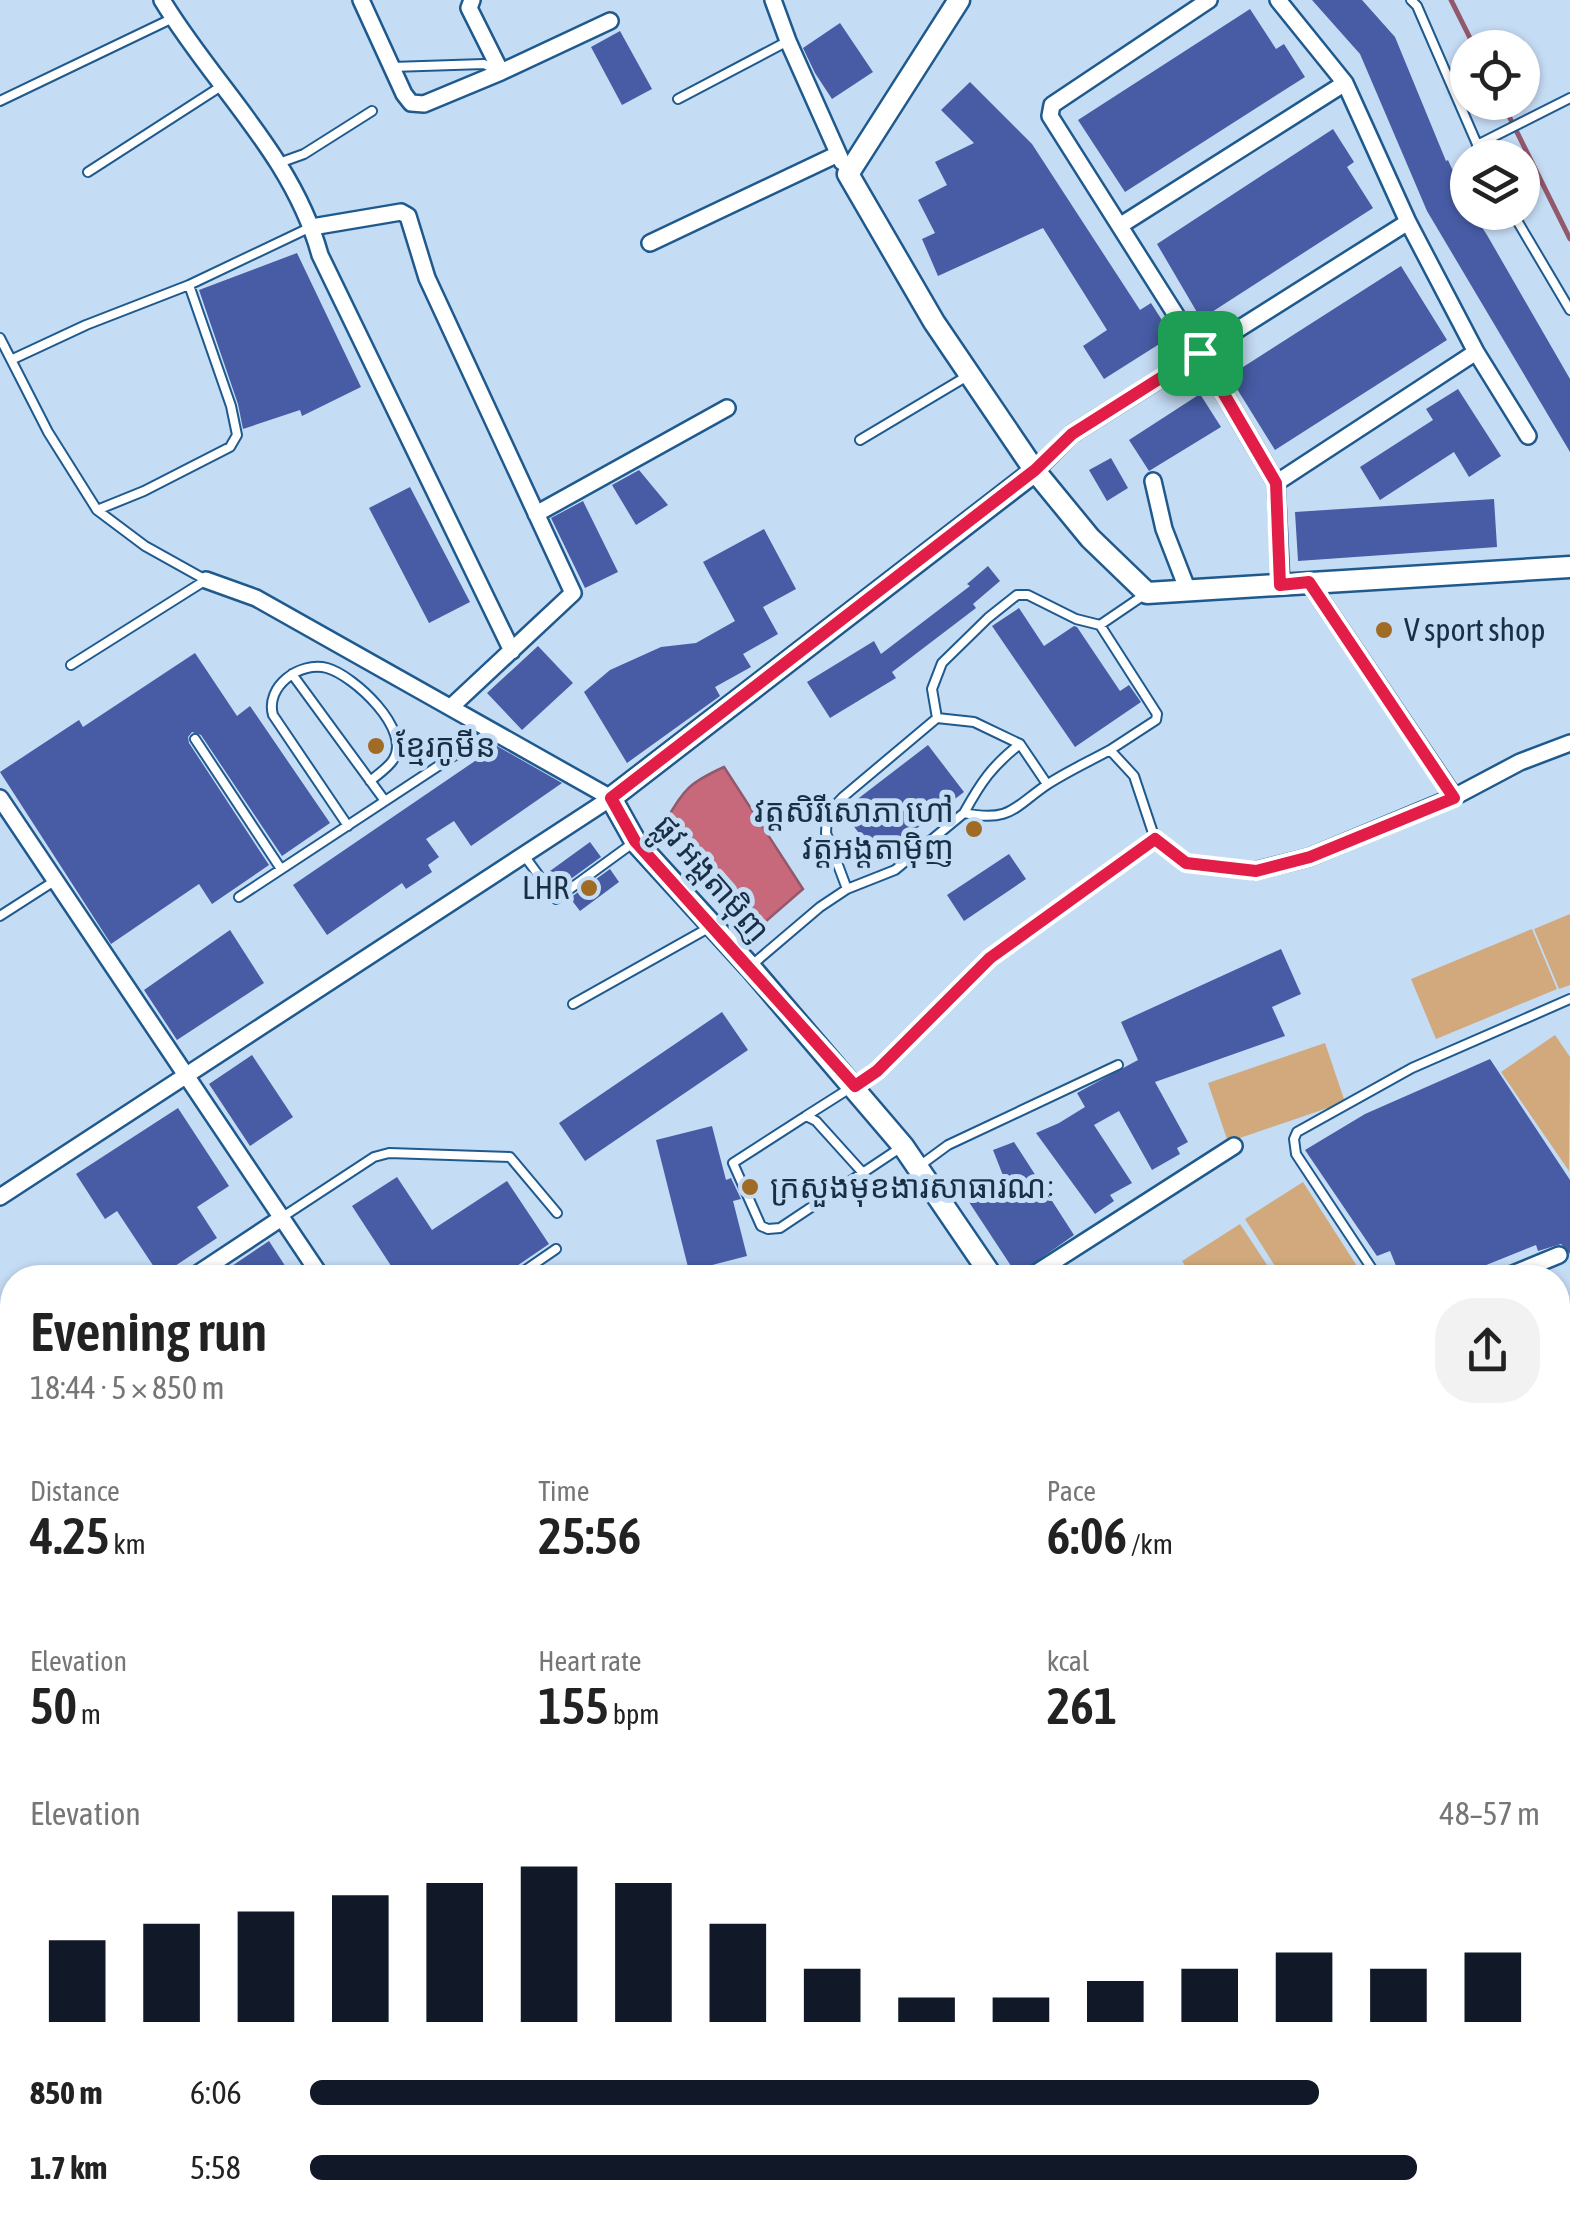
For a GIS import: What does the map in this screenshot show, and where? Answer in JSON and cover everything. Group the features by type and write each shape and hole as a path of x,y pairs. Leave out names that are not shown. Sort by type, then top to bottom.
{"street":[{"path":"162,0 279,164 512,651"},
{"path":"361,0 411,102 424,104 610,21"},
{"path":"472,0 469,8 501,72"},
{"path":"773,0 838,154 934,322 1035,470 1090,538 1147,593 1570,566"},
{"path":"848,174 959,0"},
{"path":"1209,0 1049,110 1276,483 1280,585"},
{"path":"1278,0 1345,83 1408,222 1476,352 1528,436"},
{"path":"1121,225 1345,83"},
{"path":"650,243 838,154"},
{"path":"312,227 402,212 408,216 427,278 573,594 452,706"},
{"path":"0,1197 611,798 1035,470 1072,434 1408,222"},
{"path":"1276,483 1476,352"},
{"path":"536,514 727,408"},
{"path":"1153,481 1164,529 1188,591"},
{"path":"206,580 256,598 611,798"},
{"path":"1309,582 1454,798"},
{"path":"1256,871 1310,857 1454,798 1520,762 1570,743"},
{"path":"0,798 313,1265"},
{"name":"ផ្លូវ អង្តតាម៉ិញ","path":"611,798 635,841 904,1146 984,1265"},
{"path":"1048,1265 1234,1146"},
{"path":"211,1265 280,1219"},
{"path":"1546,1265 1559,1255"}],"lane":[{"path":"1411,0 1476,140"},
{"path":"0,102 173,18"},
{"path":"678,99 788,40"},
{"path":"392,67 484,64 501,72"},
{"path":"88,172 223,85"},
{"path":"1488,140 1570,98"},
{"path":"279,164 304,154 372,111"},
{"path":"13,359 86,325 190,285 312,227"},
{"path":"1523,230 1570,310"},
{"path":"97,510 230,447 237,435 190,285"},
{"path":"0,338 48,432 97,510 119,529 206,580 71,665"},
{"path":"860,440 970,374"},
{"path":"1100,625 1147,593"},
{"path":"937,718 932,688 942,664 988,618 1017,596 1028,595 1076,620 1100,625 1158,714 1156,720 1110,750 1047,784 1018,809 984,818 964,813"},
{"path":"348,826 273,715 270,702 278,686 292,674 312,667 327,668 378,704 392,728 396,750 393,761 370,781"},
{"path":"292,674 384,801"},
{"path":"847,889 826,833 827,814 937,718 974,722 1020,744 1047,784"},
{"path":"239,897 492,730"},
{"path":"195,739 281,870"},
{"path":"750,967 820,908 847,889 894,870 964,813 984,777 1020,744"},
{"path":"1110,750 1134,776 1155,839 1186,863 1256,871"},
{"path":"904,1146 780,1228 768,1230 762,1226 733,1163 877,1071 990,958 1155,839"},
{"path":"523,854 556,899 635,841"},
{"path":"0,916 56,880"},
{"path":"573,1004 712,926"},
{"path":"1369,1265 1296,1154 1297,1132 1412,1068 1570,999"},
{"path":"918,1167 948,1146 1118,1065"},
{"path":"806,1116 816,1121 864,1173"},
{"path":"280,1219 374,1157 389,1153 510,1157 556,1213"},
{"path":"533,1265 556,1249"}],"shaded area":[{"path":"724,767 803,889 758,928 666,821 689,788"},
{"path":"1570,914 1570,985 1559,989 1534,929"},
{"path":"1532,929 1557,989 1436,1039 1411,979"},
{"path":"1555,1035 1570,1057 1569,1171 1501,1072"},
{"path":"1325,1043 1345,1102 1228,1142 1208,1083"},
{"path":"1303,1182 1356,1265 1274,1265 1245,1219"},
{"path":"1240,1224 1267,1265 1185,1265 1182,1261"}],"building":[{"path":"1312,0 1362,0 1395,37 1450,164 1450,230 1484,230 1570,379 1570,452 1427,211 1360,54"},
{"path":"1250,9 1276,49 1284,44 1305,77 1125,192 1078,120"},
{"path":"840,23 873,72 832,99 803,48"},
{"path":"620,31 652,89 622,105 591,47"},
{"path":"970,82 1032,144 1140,310 1151,303 1172,336 1104,379 1083,346 1107,330 1043,228 938,276 922,239 935,233 918,200 947,185 935,162 974,143 941,110"},
{"path":"1333,129 1354,162 1347,167 1373,208 1201,319 1157,244"},
{"path":"297,253 361,387 302,416 300,410 243,429 199,290"},
{"path":"1401,266 1447,340 1275,450 1229,376"},
{"path":"1458,389 1501,456 1469,477 1454,452 1380,500 1360,467 1433,420 1426,409"},
{"path":"1200,394 1221,427 1149,471 1129,440"},
{"path":"1111,458 1128,488 1107,501 1089,470"},
{"path":"639,470 668,505 636,525 612,485"},
{"path":"410,487 470,602 429,623 369,508"},
{"path":"1494,499 1497,547 1298,561 1295,512"},
{"path":"583,501 618,572 585,588 551,518"},
{"path":"764,529 796,589 763,607 778,634 743,654 751,667 715,687 720,696 627,763 584,692 610,670 661,647 696,643 735,621 703,562"},
{"path":"988,566 1000,581 973,604 976,608 892,672 896,678 830,718 807,682 874,641 881,654 970,586 967,584"},
{"path":"1019,608 1044,646 1077,627 1120,691 1129,685 1141,702 1075,747 992,626"},
{"path":"538,646 573,683 522,730 487,693"},
{"path":"195,653 237,716 250,706 330,823 282,856 201,735 192,732 189,743 269,865 212,904 199,884 111,944 0,772 79,720 83,727"},
{"path":"928,745 964,792 878,858 842,811"},
{"path":"497,746 562,783 471,846 454,821 426,839 439,857 428,865 432,872 406,889 402,883 327,935 293,885"},
{"path":"590,842 601,857 561,886 550,871"},
{"path":"1009,854 1026,879 964,921 947,895"},
{"path":"610,869 619,882 580,911 570,898"},
{"path":"230,930 264,983 177,1040 144,990"},
{"path":"1281,949 1301,994 1272,1007 1285,1036 1155,1082 1188,1142 1177,1148 1180,1154 1152,1170 1119,1111 1094,1125 1132,1183 1110,1195 1114,1201 1095,1214 1036,1133 1085,1107 1077,1093 1138,1060 1121,1022"},
{"path":"722,1012 748,1050 585,1161 559,1123"},
{"path":"252,1055 293,1117 250,1146 209,1084"},
{"path":"1490,1059 1570,1180 1570,1254 1561,1244 1538,1251 1536,1245 1486,1265 1396,1265 1390,1251 1377,1256 1305,1150 1365,1114"},
{"path":"178,1108 229,1186 197,1207 217,1238 176,1265 153,1265 117,1211 105,1219 76,1174"},
{"name":"ក្រសួងមុខងារសាធារណៈ","path":"712,1126 726,1180 731,1178 741,1199 733,1201 747,1256 712,1265 687,1265 656,1140"},
{"path":"1014,1142 1074,1235 1031,1265 1010,1265 967,1199 1004,1178 993,1150"},
{"path":"397,1177 432,1230 507,1181 549,1244 518,1265 391,1265 352,1206"},
{"path":"269,1241 285,1265 233,1265"}],"waterway":[{"path":"1451,0 1466,30"},
{"path":"1511,120 1570,239"}],"place":[{"name":"V sport shop","path":"1384,630"},
{"name":"ខ្មែរកូមីន","path":"376,746"},
{"name":"វត្តសិរីសោភា ហៅ វត្តអង្តតាម៉ិញ","path":"974,829"},
{"name":"LHR","path":"589,888"},
{"name":"ក្រសួងមុខងារសាធារណៈ","path":"750,1187"}],"route":[{"path":"1200,353 1276,483 1280,585 1309,582 1454,798 1310,857 1256,871 1186,863 1155,839 990,958 877,1071 855,1086 635,841 611,798 1035,470 1072,434 1200,353"}]}
